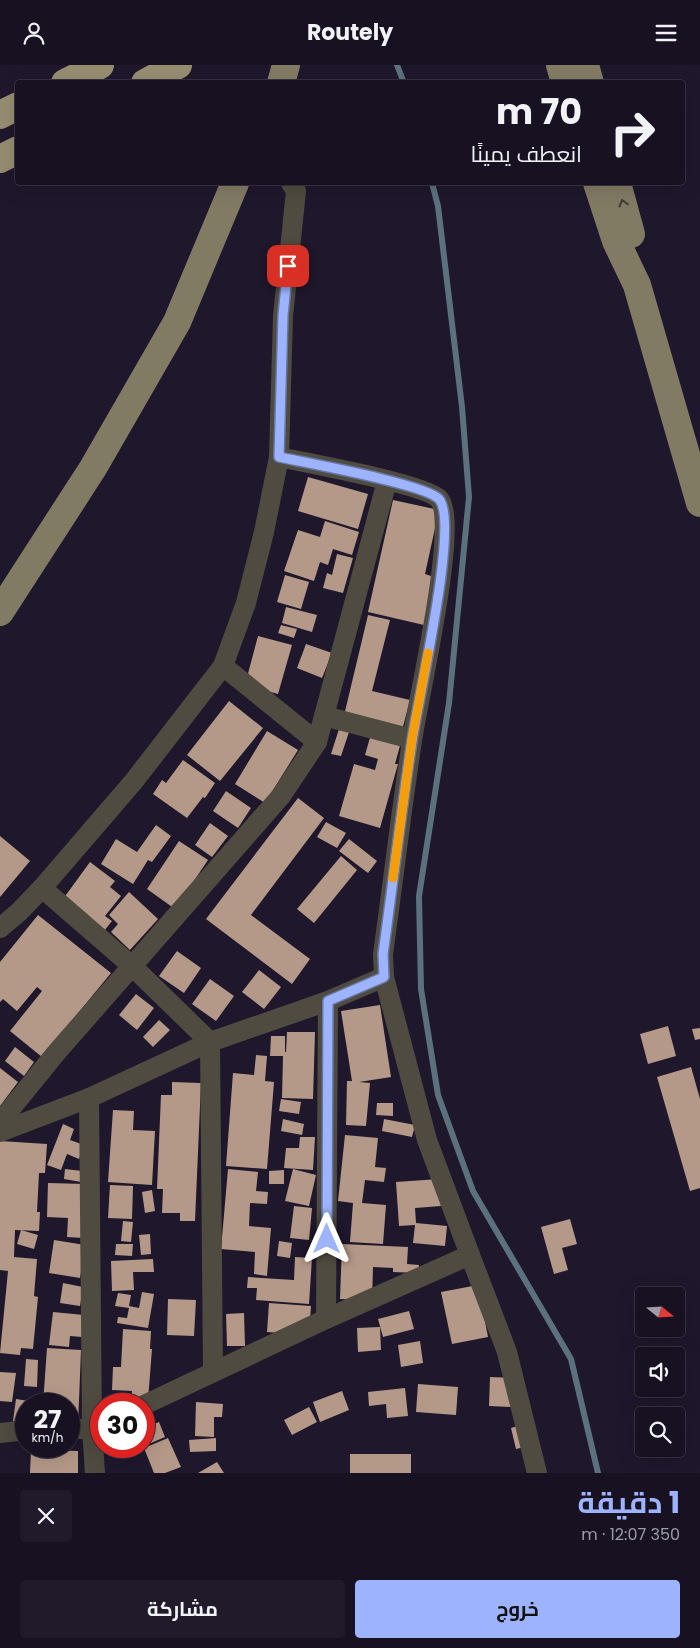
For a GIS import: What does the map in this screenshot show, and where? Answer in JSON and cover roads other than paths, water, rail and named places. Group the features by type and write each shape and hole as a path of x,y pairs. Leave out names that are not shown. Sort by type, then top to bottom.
{"highway":[{"path":"71,80 100,65"},
{"path":"150,80 178,65"},
{"path":"0,115 15,108"},
{"path":"0,159 15,152"}],"main road":[{"path":"265,80 268,65"},
{"path":"282,80 286,65"},
{"path":"560,65 564,80"},
{"path":"585,65 589,80"},
{"path":"0,613 93,468 177,322 234,185"},
{"path":"598,185 616,241 637,285 700,503"},
{"path":"618,185 635,253 637,285"}],"street":[{"path":"0,928 42,888 134,781 223,666 246,603 264,532 279,457 283,315 296,191 292,185"},
{"path":"279,457 387,481 430,493 441,503 444,515 443,556 438,604 412,739 383,954 384,977 427,1140 507,1352 537,1473"},
{"path":"0,1122 56,1053 281,796 317,742 387,481"},
{"path":"223,666 317,742"},
{"path":"324,717 412,739"},
{"path":"42,888 132,966 210,1042 213,1371"},
{"path":"0,1132 89,1098 210,1042 328,1001 384,977"},
{"path":"326,1319 328,1001"},
{"path":"89,1098 96,1393"},
{"path":"155,1400 326,1319 470,1255"},
{"path":"0,1433 15,1431"},
{"path":"95,1473 96,1458"}],"waterway":[{"path":"397,65 403,80"},
{"path":"433,185 438,206 462,407 469,497 449,703 419,896 421,989 438,1095 473,1191 571,1359 598,1473"}]}
